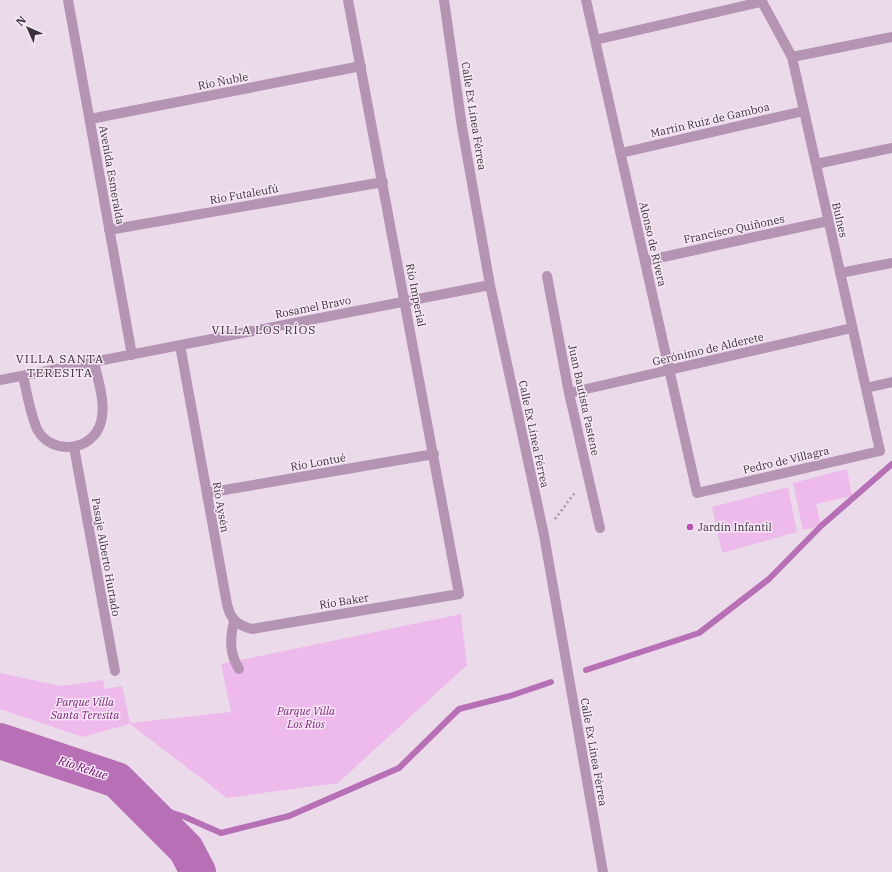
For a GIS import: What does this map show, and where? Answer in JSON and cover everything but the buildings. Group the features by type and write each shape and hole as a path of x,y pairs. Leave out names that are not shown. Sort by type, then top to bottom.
{"street":[{"name":"Avenida Esmeralda","path":"68,0 132,355"},
{"name":"Río Imperial","path":"348,0 459,594"},
{"name":"Calle Ex Línea Férrea","path":"444,0 462,127 490,284 544,535 602,872"},
{"name":"Alonso de Rivera","path":"586,0 697,493"},
{"path":"595,40 761,1"},
{"name":"Bulnes","path":"761,1 792,57 880,451"},
{"path":"792,57 892,37"},
{"name":"Río Ñuble","path":"90,118 361,66"},
{"name":"Martín Ruiz de Gamboa","path":"621,153 804,111"},
{"path":"816,164 892,148"},
{"name":"Río Futaleufú","path":"110,230 383,182"},
{"name":"Francisco Quiñones","path":"645,261 828,221"},
{"path":"840,273 892,263"},
{"name":"Juan Bautista Pastene","path":"547,276 569,393 600,528"},
{"name":"Rosamel Bravo","path":"0,380 180,346 490,284"},
{"name":"Gerónimo de Alderete","path":"569,393 852,328"},
{"name":"Río Aysén","path":"180,346 227,604 230,617 234,621"},
{"path":"23,376 35,421 43,436 57,446 74,447 91,439 101,423 103,403 94,362"},
{"path":"866,388 892,382"},
{"name":"Pasaje Alberto Hurtado","path":"74,447 115,671"},
{"name":"Pedro de Villagra","path":"697,493 880,451"},
{"name":"Río Lontué","path":"207,493 434,454"},
{"name":"Río Baker","path":"234,621 252,629 459,594"},
{"path":"234,621 230,644 232,654 239,669"}],"path":[{"path":"544,535 588,474"}],"green space":[{"path":"847,469 852,496 816,504 821,526 803,530 793,483"},
{"path":"788,487 797,532 722,553 712,507"},
{"name":"Parque Villa Los Rios","path":"461,614 467,665 338,783 227,798 130,724 83,737 0,709 0,673 61,686 103,680 105,689 122,686 130,723 231,712 221,664"}],"waterway":[{"path":"586,670 699,633 769,579 821,526 892,464"},
{"path":"139,802 185,817 221,833 289,816 399,768 459,709 510,696 551,682"},
{"name":"Río Rehue","path":"0,741 117,780 186,849 198,872"}],"place":[{"name":"Jardín Infantil","path":"690,527"}],"district":[{"name":"VILLA LOS RÍOS","path":"264,330"},
{"name":"VILLA SANTA TERESITA","path":"60,366"}],"park label":[{"name":"Parque Villa Santa Teresita","path":"85,708"}]}
